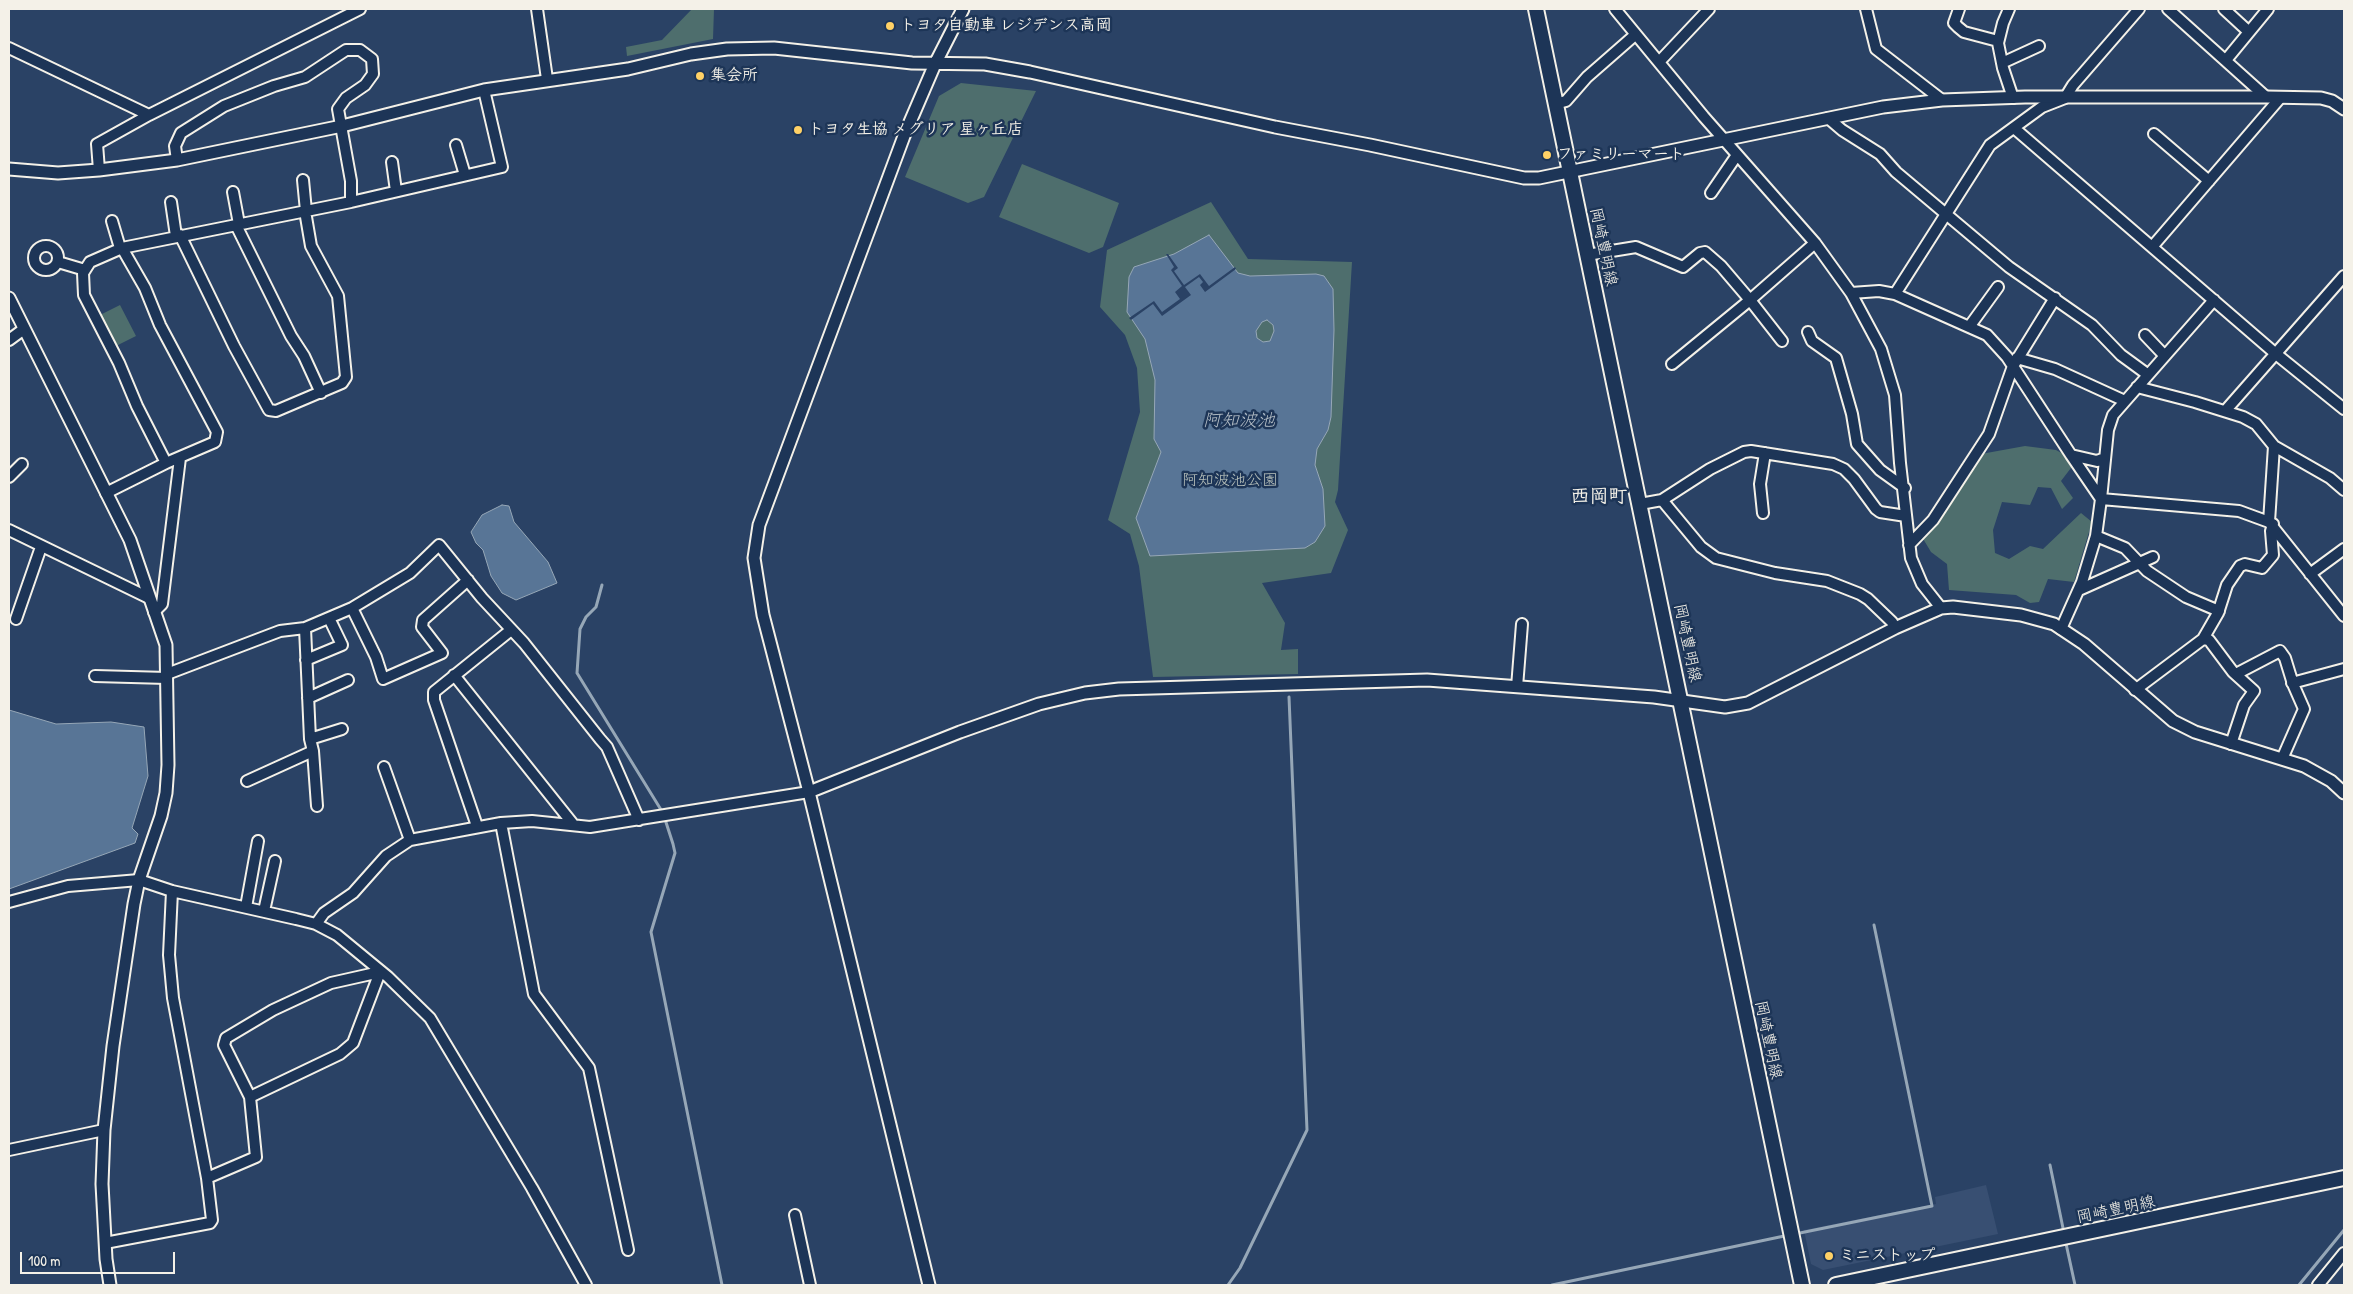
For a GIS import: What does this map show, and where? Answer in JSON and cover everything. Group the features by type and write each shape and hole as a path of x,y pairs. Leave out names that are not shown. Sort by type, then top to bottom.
{"main road":[{"name":"岡崎豊明線","path":"1536,9 1802,1285"},
{"name":"岡崎豊明線","path":"1836,1285 2344,1178"}],"street":[{"path":"537,9 547,79"},
{"path":"929,1285 809,792 763,615 754,558 759,525 904,136 935,64 964,9"},
{"path":"1615,9 1635,36 1815,243 1851,293 1881,349 1895,395 1900,463 1914,570 1941,608"},
{"path":"1659,62 1709,9"},
{"path":"1866,9 1876,49 1942,100"},
{"path":"1959,9 1954,23 1958,28 1964,32 1998,41"},
{"path":"2009,9 1998,41 2013,98"},
{"path":"1895,294 1990,146 2042,107 2065,98 2138,9"},
{"path":"2168,9 2266,97"},
{"path":"2224,9 2250,32"},
{"path":"2226,60 2268,9"},
{"path":"99,170 97,144 149,115 354,10"},
{"path":"1555,104 1566,101 1587,77 1635,36"},
{"path":"2002,62 2039,46"},
{"path":"9,48 149,115"},
{"path":"9,169 58,173 177,160 342,126 484,90 628,68 727,49 774,48 935,64 985,64 1030,72 1169,105 1524,178 1539,178 1570,173 1883,107 1942,100 2281,97 2321,98 2332,101 2344,109"},
{"path":"177,160 175,146 181,133 224,106 274,86 305,77 346,50 360,50 372,59 373,74 365,85 346,98 338,109 351,181 351,202"},
{"path":"166,463 137,406 119,363 84,295 85,270 94,258 121,248 351,202 502,167 484,90"},
{"path":"2152,247 2281,97"},
{"path":"1828,118 1842,130 1880,154 1896,172 2009,267 2092,325 2121,355 2147,374"},
{"path":"2014,128 2276,354 2344,409"},
{"path":"2154,134 2209,181"},
{"path":"456,145 465,175"},
{"path":"1710,193 1737,155"},
{"path":"392,162 396,191"},
{"path":"171,202 178,236 269,410 276,411 321,393 344,381 338,296 311,246 303,180"},
{"path":"233,192 238,225 291,336 304,356 321,393"},
{"path":"106,493 166,463 215,442 217,432 152,310 145,288 121,248 112,221"},
{"path":"1672,364 1750,300 1815,243"},
{"path":"1587,255 1636,247 1684,268 1700,253 1705,252 1721,266 1782,341"},
{"path":"58,262 85,270"},
{"path":"2226,410 2344,276"},
{"path":"1969,327 1998,287"},
{"path":"1851,293 1879,291 1895,294 1987,335 2015,362 2101,499"},
{"path":"9,298 130,540 166,646 166,793 161,816 139,880 126,955 104,1130 102,1184 105,1244 110,1285"},
{"path":"1910,545 1933,520 1989,434 2015,362 2055,298"},
{"path":"2061,629 2079,590 2093,550 2101,499 2108,430 2113,415 2147,374 2214,300"},
{"path":"9,340 24,329"},
{"path":"1808,332 1812,341 1836,358 1852,414 1857,444 1880,470 1904,488"},
{"path":"2145,335 2164,355"},
{"path":"2015,362 2055,368 2125,401"},
{"path":"2136,387 2226,410 2256,424 2274,446 2330,478 2344,490"},
{"path":"2135,690 2202,639 2219,611 2227,585 2240,566 2245,564 2262,568 2273,555 2271,523 2274,446"},
{"path":"1640,504 1662,500 1710,469 1744,452 1766,453 1833,464 1844,469 1854,479 1880,512 1906,516"},
{"path":"1763,513 1760,484 1766,453"},
{"path":"2072,455 2097,462 2105,458"},
{"path":"154,612 162,604 180,458"},
{"path":"9,477 22,464"},
{"path":"2101,499 2240,511 2271,523 2344,616"},
{"path":"1662,500 1701,547 1716,558 1765,571 1827,581 1860,594 1886,616 1895,628"},
{"path":"9,530 149,598"},
{"path":"2096,536 2125,548 2139,565 2186,597 2219,611"},
{"path":"96,676 167,676 280,631 305,628 352,608 410,573 439,545 524,643 606,747 639,820"},
{"path":"16,619 41,547"},
{"path":"2310,574 2344,549"},
{"path":"2079,590 2139,565 2153,557"},
{"path":"352,608 376,657 382,679 442,653 422,627 423,620 468,580"},
{"path":"316,924 324,913 353,893 386,856 410,840 501,823 532,821 590,826 639,820 809,792 960,732 1030,707 1085,693 1119,689 1427,680 1725,706 1748,703 1895,628 1941,608 1967,608 2021,616 2061,629 2084,644 2173,721 2195,732 2282,758 2318,772 2344,793"},
{"path":"306,660 342,645 329,618"},
{"path":"1517,687 1522,624"},
{"path":"305,628 310,739 313,751 317,806"},
{"path":"478,826 434,700 434,692 511,630"},
{"path":"2202,639 2213,644 2236,674 2254,691 2244,705 2231,744"},
{"path":"2236,674 2280,651 2285,658 2292,683 2302,705 2303,713 2290,737 2282,758"},
{"path":"2292,683 2344,669"},
{"path":"454,675 574,824"},
{"path":"308,698 348,680"},
{"path":"310,739 342,729"},
{"path":"247,781 313,751"},
{"path":"384,767 410,840"},
{"path":"501,823 534,994 589,1068 628,1250"},
{"path":"246,907 258,841"},
{"path":"264,911 275,861"},
{"path":"9,902 68,886 139,880 172,891 316,924 336,935 388,977 430,1018 532,1188 586,1285"},
{"path":"105,1244 210,1223 212,1220 207,1178 173,998 169,955 172,891"},
{"path":"250,1097 340,1054 353,1043 380,972"},
{"path":"207,1178 256,1157 250,1097 224,1045 226,1038 273,1010 330,983 380,972"},
{"path":"9,1150 104,1130"},
{"path":"796,1215 810,1285"},
{"path":"2318,1285 2344,1253"}],"shaded area":[{"path":"1986,1185 1998,1234 1823,1270 1811,1264 1804,1230 1936,1204 1935,1197"}],"green space":[{"path":"692,9 714,9 713,39 627,56 626,47 662,40"},
{"path":"961,83 1036,91 984,197 968,203 905,177 939,96"},
{"path":"1022,164 1119,203 1103,247 1089,253 999,217"},
{"name":"阿知波池公園","path":"1211,202 1248,259 1352,262 1338,490 1335,502 1348,530 1331,573 1262,583 1285,623 1281,650 1298,649 1298,674 1153,677 1139,566 1130,534 1108,520 1140,412 1137,368 1125,335 1100,307 1107,250"},
{"path":"120,305 136,336 116,346 100,315"},
{"path":"2025,446 2056,450 2069,457 2074,464 2061,481 2073,498 2062,509 2051,488 2038,487 2030,505 2002,502 1993,530 1995,553 2009,559 2030,546 2043,549 2081,513 2092,522 2074,582 2048,579 2039,602 2030,603 2016,595 1949,590 1947,564 1931,552 1922,537 1981,454"}],"water":[{"name":"阿知波池","path":"1209,235 1238,273 1250,276 1316,274 1324,276 1333,289 1334,330 1331,417 1328,430 1317,449 1315,465 1323,489 1325,526 1315,542 1305,548 1150,556 1136,518 1161,452 1154,439 1155,380 1145,339 1127,312 1129,277 1134,267 1174,254","holes":["1267,320 1273,325 1274,331 1270,341 1263,342 1257,338 1256,331 1262,322"]},
{"path":"502,505 509,506 514,522 548,562 557,583 516,600 502,593 491,576 483,550 476,543 471,532 482,515"},
{"path":"9,710 56,724 111,722 144,727 148,776 132,828 138,834 135,843 9,889"}],"pier":[{"path":"1166,254 1168,254 1178,268 1174,271 1184,285 1200,274 1209,286 1235,267 1236,269 1205,292 1200,285 1203,282 1199,277 1185,287 1191,295 1162,316 1153,304 1131,320 1129,318 1154,301 1162,312 1180,299 1175,292 1182,286 1171,270 1174,267"}],"waterway":[{"path":"602,585 596,607 586,617 580,629 577,673 663,813 673,844 675,853 651,932 722,1285"},
{"path":"1228,1285 1240,1268 1307,1130 1289,697"},
{"path":"1795,1234 1932,1206 1874,925"},
{"path":"2050,1165 2064,1233"},
{"path":"2299,1285 2344,1230"},
{"path":"1552,1285 1789,1235"},
{"path":"2065,1239 2075,1285"}],"place":[{"name":"トヨタ自動車 レジデンス高岡","path":"890,26"},
{"name":"集会所","path":"700,76"},
{"name":"トヨタ生協 メグリア 星ヶ丘店","path":"798,130"},
{"name":"ファミリーマート","path":"1547,155"},
{"name":"ミニストップ","path":"1829,1256"}],"district":[{"name":"西岡町","path":"1599,497"}]}
